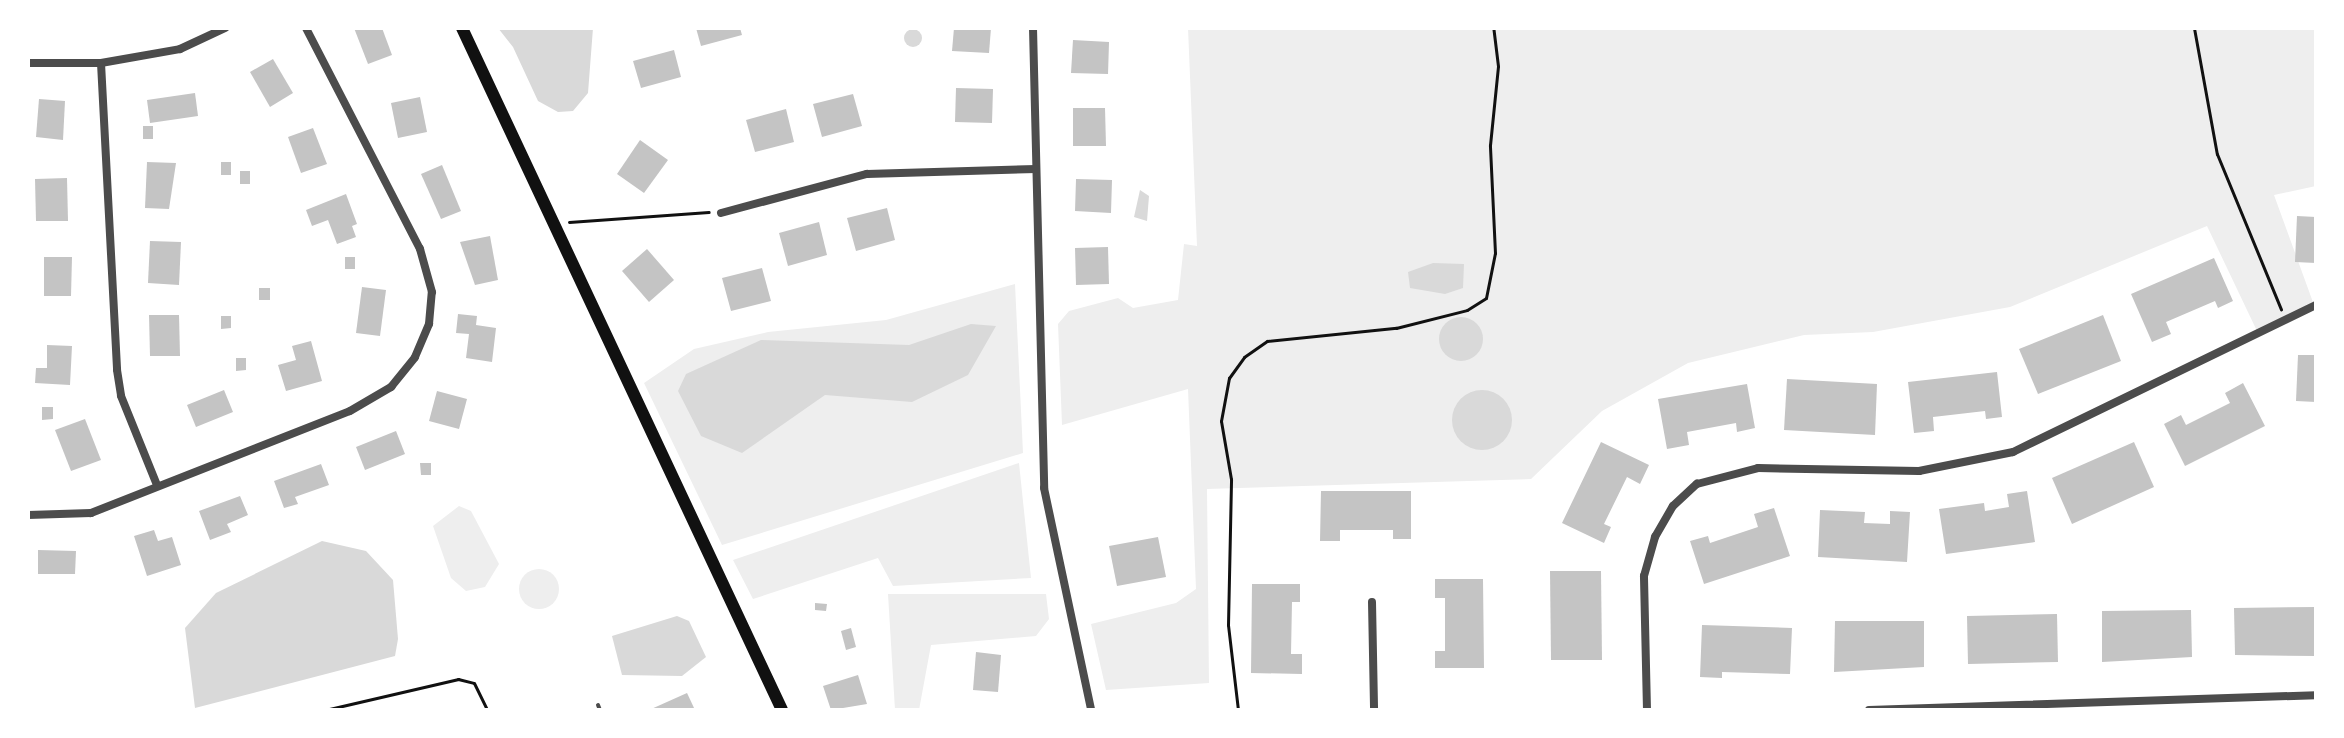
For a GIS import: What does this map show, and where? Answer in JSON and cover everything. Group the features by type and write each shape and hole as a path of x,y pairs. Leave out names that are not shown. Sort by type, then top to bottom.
{"main road":[{"path":"462,28 782,710"}],"street":[{"path":"28,63 101,63 180,49 225,28"},
{"path":"28,515 91,513 376,398 405,372 424,340 432,292 420,249 306,28"},
{"path":"1033,28 1044,488 1091,710"},
{"path":"101,63 117,370 121,396 157,485"},
{"path":"721,213 867,174 1036,169"},
{"path":"1647,710 1644,576 1655,537 1673,506 1697,484 1758,468 1919,471 2013,452 2284,317 2316,305"},
{"path":"1372,602 1374,710"},
{"path":"1869,710 2316,695"}],"path":[{"path":"1238,710 1228,625 1231,479 1221,421 1229,378 1244,357 1267,341 1374,332 1467,310 1486,298 1495,253 1490,145 1498,66 1493,28"},
{"path":"2194,28 2217,154 2284,317"},
{"path":"553,224 721,213"},
{"path":"325,710 458,679 474,683 487,710"}],"shaded area":[{"path":"498,28 593,28 588,93 573,111 558,112 538,101 513,47"},
{"path":"1188,28 2316,28 2316,186 2274,195 2314,305 2257,331 2207,226 2010,307 1873,332 1804,335 1688,363 1602,411 1531,479 1207,489 1209,683 1106,690 1091,624 1176,603 1196,589 1188,389 1062,425 1058,324 1069,311 1118,298 1133,308 1178,300 1184,244 1197,246"},
{"path":"909,29 917,29 922,38 920,45 909,47 904,42 904,34"},
{"path":"1140,190 1149,196 1147,221 1134,217"},
{"path":"1433,263 1464,264 1463,288 1445,294 1410,288 1408,272"},
{"path":"1015,284 1023,453 722,545 644,383 694,349 768,332 886,320"},
{"path":"1461,317 1477,323 1483,339 1477,355 1461,361 1445,355 1439,339 1445,323"},
{"path":"971,324 996,326 968,375 912,402 825,395 742,453 701,436 678,391 686,374 761,340 909,345"},
{"path":"1482,390 1493,392 1503,399 1510,409 1510,431 1503,441 1493,448 1482,450 1471,448 1461,441 1454,431 1452,420 1454,409 1461,399 1471,392"},
{"path":"1019,463 1031,578 893,586 878,558 753,599 733,560"},
{"path":"459,506 471,511 499,564 485,587 466,591 451,578 433,526"},
{"path":"322,541 366,551 393,580 398,639 395,656 195,708 185,628 216,593"},
{"path":"539,569 553,575 559,589 553,603 539,609 525,603 519,589 525,575"},
{"path":"888,594 1046,594 1049,619 1036,636 931,645 919,710 895,710"},
{"path":"677,616 689,621 706,657 682,676 622,675 612,636"}],"building":[{"path":"354,28 382,28 392,55 368,64"},
{"path":"696,28 740,28 742,35 701,46"},
{"path":"954,28 991,28 989,53 952,51"},
{"path":"1073,40 1109,42 1108,74 1071,73"},
{"path":"674,50 681,77 641,88 633,61"},
{"path":"273,59 293,93 270,107 250,72"},
{"path":"956,88 993,89 992,123 955,122"},
{"path":"195,93 198,116 150,123 147,100"},
{"path":"853,94 862,126 822,137 813,104"},
{"path":"420,97 427,132 398,138 391,103"},
{"path":"39,99 65,101 63,140 36,137"},
{"path":"1073,108 1105,108 1106,146 1073,146"},
{"path":"786,109 794,142 755,152 746,120"},
{"path":"143,126 153,126 153,139 143,139"},
{"path":"313,128 327,164 301,173 288,137"},
{"path":"640,140 668,160 644,193 617,174"},
{"path":"147,162 176,163 169,209 145,208"},
{"path":"221,162 231,162 231,175 221,175"},
{"path":"442,165 461,211 441,219 421,174"},
{"path":"240,171 250,171 250,184 240,184"},
{"path":"67,178 68,221 36,221 35,179"},
{"path":"1076,179 1112,180 1111,213 1075,211"},
{"path":"346,194 357,224 352,226 356,237 337,244 328,220 312,226 306,210"},
{"path":"887,208 895,240 856,251 847,218"},
{"path":"2297,216 2316,217 2316,263 2295,262"},
{"path":"819,222 827,255 788,266 779,233"},
{"path":"490,236 498,280 475,285 460,242"},
{"path":"150,241 181,242 179,285 148,283"},
{"path":"1108,247 1109,284 1076,285 1075,248"},
{"path":"647,249 674,280 649,302 622,271"},
{"path":"44,257 72,257 71,296 44,296"},
{"path":"345,257 355,257 355,269 345,269"},
{"path":"2214,258 2233,301 2218,308 2215,301 2166,322 2171,334 2152,342 2131,294"},
{"path":"762,268 771,301 731,311 722,278"},
{"path":"362,287 386,290 380,336 356,333"},
{"path":"259,288 270,288 270,300 259,300"},
{"path":"458,314 477,316 476,325 496,328 492,362 466,358 469,334 456,333"},
{"path":"149,315 179,315 180,356 150,356"},
{"path":"2103,315 2121,361 2038,394 2019,349"},
{"path":"221,316 231,316 231,328 221,329"},
{"path":"311,341 322,381 286,391 278,365 296,360 292,346"},
{"path":"47,345 72,346 70,385 35,383 36,368 47,368"},
{"path":"2298,355 2316,355 2316,402 2296,401"},
{"path":"236,358 246,358 246,370 236,371"},
{"path":"1997,372 2002,417 1986,419 1985,411 1933,417 1934,431 1914,433 1908,382"},
{"path":"1787,379 1877,384 1875,435 1784,430"},
{"path":"2243,383 2265,426 2185,466 2164,424 2181,415 2186,425 2230,403 2225,393"},
{"path":"1747,384 1755,428 1737,432 1736,423 1687,432 1689,445 1667,449 1658,399"},
{"path":"224,390 233,412 196,427 187,405"},
{"path":"437,391 467,399 459,429 429,421"},
{"path":"42,407 53,407 53,419 42,420"},
{"path":"85,419 101,460 71,471 55,430"},
{"path":"396,431 405,454 365,470 356,447"},
{"path":"1601,442 1649,465 1640,484 1627,477 1604,524 1611,527 1604,543 1562,523"},
{"path":"2134,442 2154,487 2072,524 2052,478"},
{"path":"420,463 431,463 431,475 421,475"},
{"path":"321,464 329,485 295,497 298,504 284,508 274,481"},
{"path":"1321,491 1411,491 1411,539 1393,539 1393,530 1340,530 1340,541 1320,541"},
{"path":"2027,491 2035,542 1946,554 1939,509 1984,503 1985,511 2009,507 2007,494"},
{"path":"240,496 248,515 227,524 231,532 210,540 199,511"},
{"path":"1774,508 1790,556 1704,584 1690,541 1708,536 1710,543 1758,527 1754,514"},
{"path":"1820,510 1865,512 1864,523 1890,524 1890,511 1910,512 1907,562 1818,557"},
{"path":"154,530 158,541 172,537 181,565 147,576 134,536"},
{"path":"1158,537 1166,577 1117,586 1109,546"},
{"path":"38,550 76,551 75,574 38,574"},
{"path":"1550,571 1601,571 1602,660 1551,660"},
{"path":"1435,579 1483,579 1484,668 1435,668 1435,651 1445,651 1445,598 1435,598"},
{"path":"1252,584 1300,584 1300,602 1292,602 1291,654 1302,654 1302,674 1251,673"},
{"path":"815,603 827,604 826,611 815,610"},
{"path":"2316,607 2316,656 2235,655 2234,608"},
{"path":"2191,610 2192,657 2102,662 2102,611"},
{"path":"2057,614 2058,662 1968,664 1967,616"},
{"path":"1835,621 1924,621 1924,667 1834,672"},
{"path":"1702,625 1792,628 1790,674 1722,672 1722,678 1700,677"},
{"path":"851,628 856,647 846,650 841,631"},
{"path":"976,652 1001,655 998,692 973,690"},
{"path":"858,675 867,704 831,710 823,686"},
{"path":"687,693 695,710 649,710"}]}
